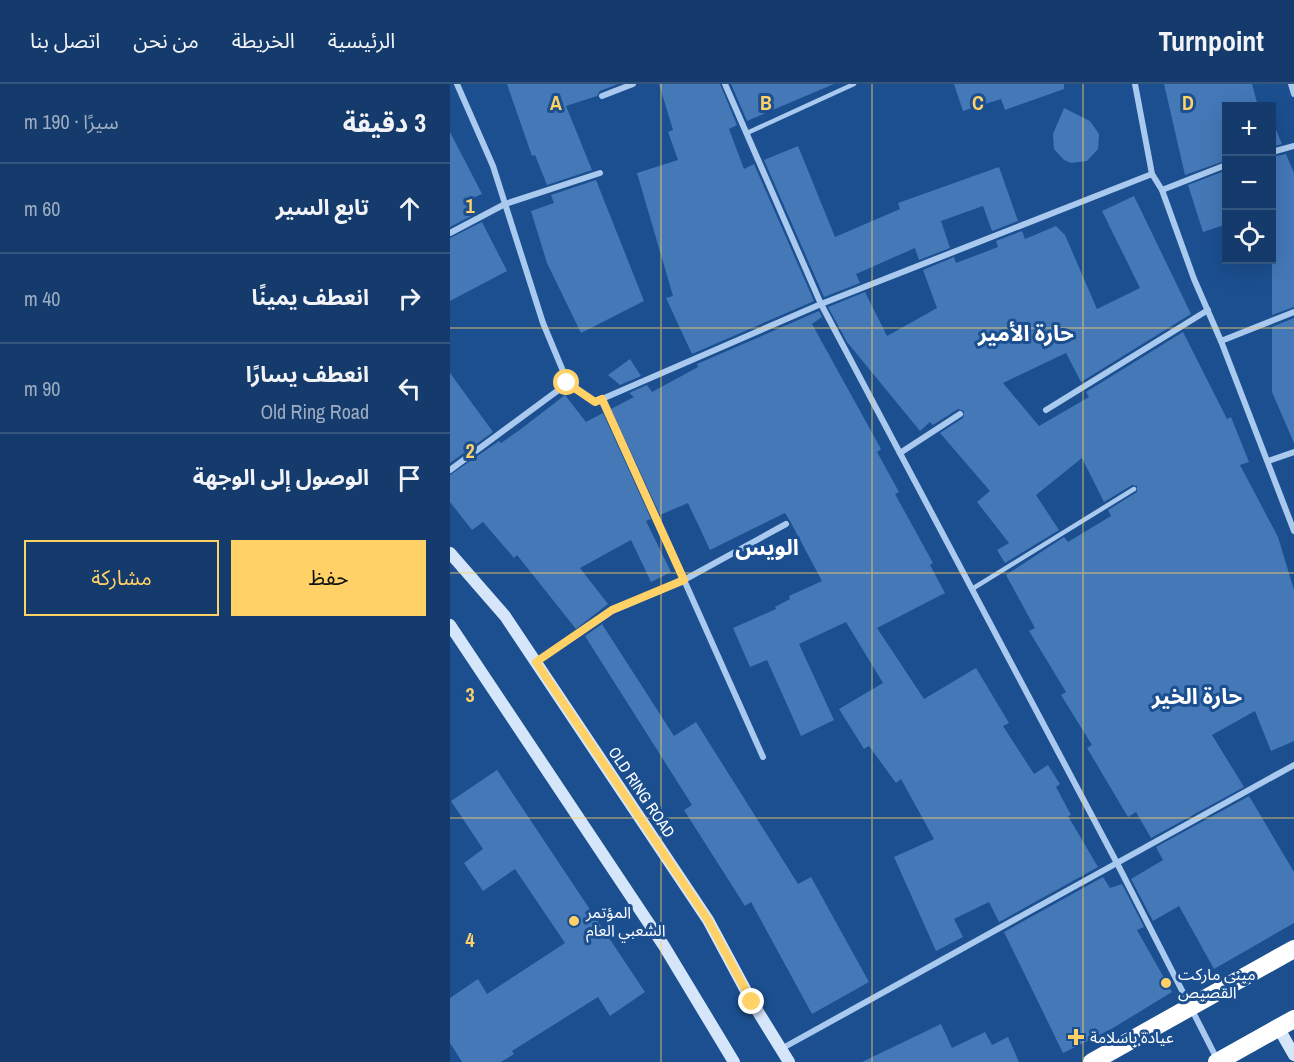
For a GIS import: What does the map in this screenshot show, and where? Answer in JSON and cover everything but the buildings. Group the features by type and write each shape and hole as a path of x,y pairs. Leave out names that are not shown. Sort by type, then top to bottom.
{"highway":[{"path":"1092,1062 1294,949"},
{"path":"1218,1062 1286,1023"}],"street":[{"path":"457,84 493,166 543,323 567,383 595,402 821,304 1152,174"},
{"path":"602,96 633,84"},
{"path":"725,84 821,304 1192,1006 1218,1062"},
{"path":"1135,84 1152,174 1162,190 1294,531"},
{"path":"1291,84 1294,94"},
{"path":"1276,151 1294,146"},
{"path":"1162,190 1222,167"},
{"path":"450,233 505,204 600,173"},
{"path":"1046,410 1208,310"},
{"path":"1221,341 1294,312"},
{"path":"450,470 567,383"},
{"path":"900,453 960,414"},
{"path":"1268,461 1294,452"},
{"path":"536,662 612,610 684,580 786,524"},
{"name":"OLD RING ROAD","path":"450,553 505,616 708,920 752,1002 789,1062"},
{"path":"684,580 763,757"},
{"path":"450,625 664,946 734,1062"},
{"path":"781,1049 1118,865 1294,765"},
{"path":"1286,1023 1294,1055"}],"lane":[{"path":"747,133 854,84"},
{"path":"602,399 684,580"},
{"path":"972,589 1134,489"}],"place":[{"name":"المؤتمر الشعبي العام","path":"574,921"},
{"name":"ميني ماركت القصيص","path":"1166,983"},
{"name":"عيادة باسلامة","path":"1076,1037"}],"district":[{"name":"حارة الأمير","path":"1026,333"},
{"name":"الويس","path":"767,547"},
{"name":"حارة الخير","path":"1197,696"}],"route":[{"path":"567,383 595,402 602,399 684,580 612,610 536,662 708,920 752,1002"}]}
